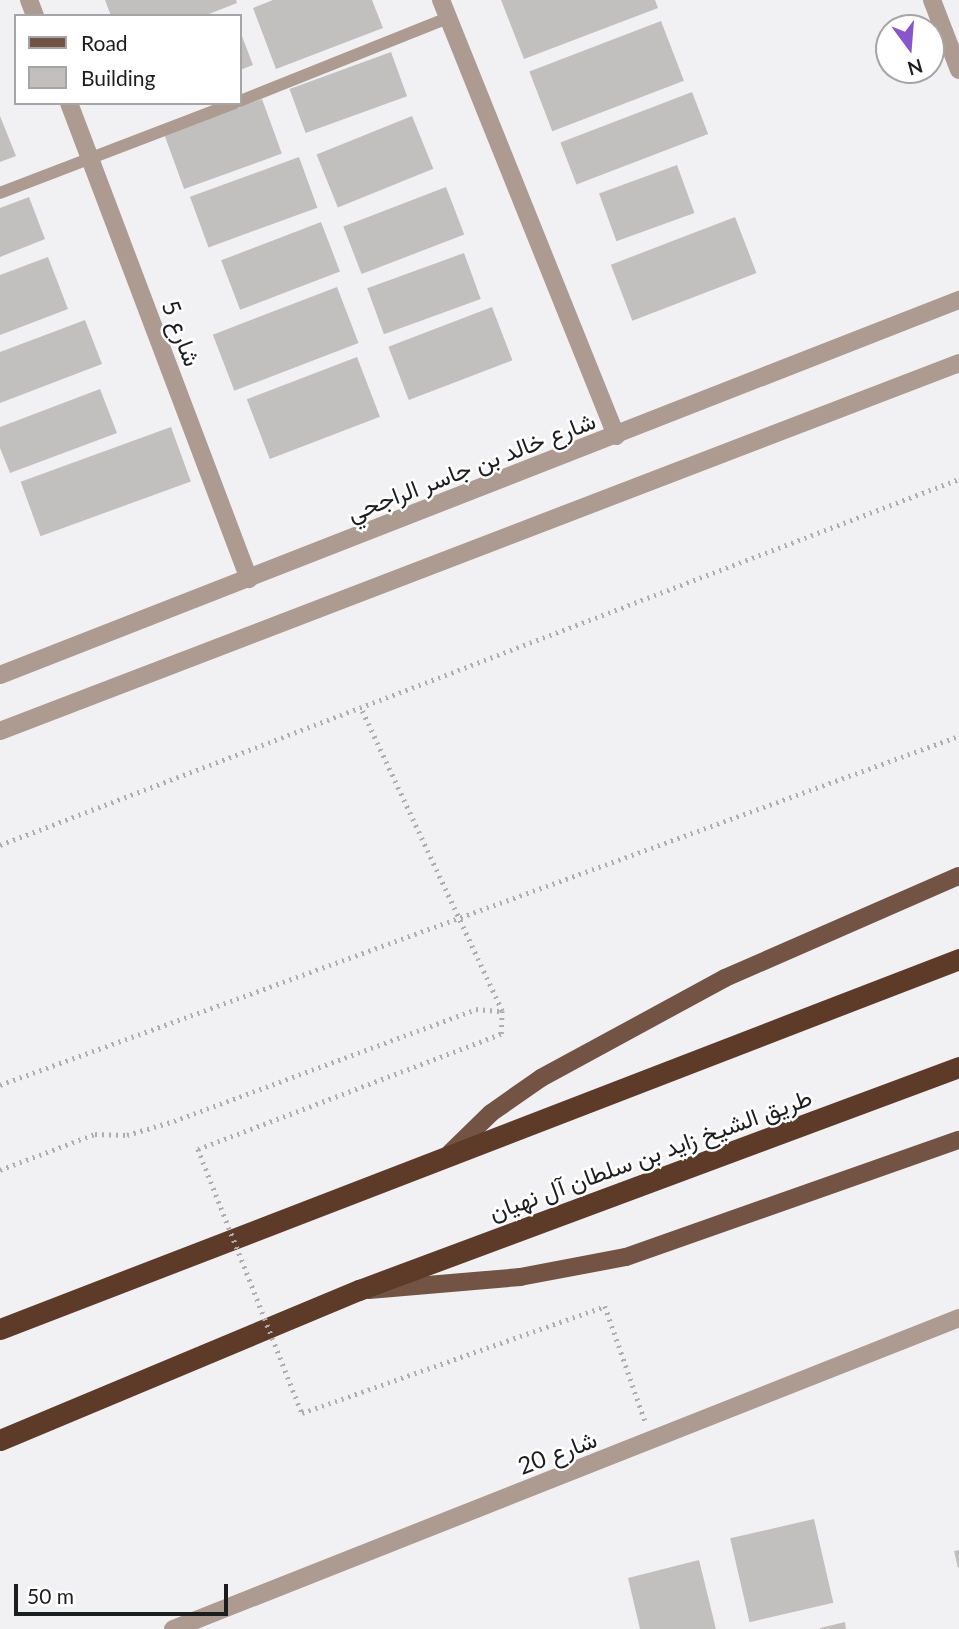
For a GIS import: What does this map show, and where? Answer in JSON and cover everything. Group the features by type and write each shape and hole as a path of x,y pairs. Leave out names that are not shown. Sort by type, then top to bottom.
{"highway":[{"path":"0,1329 450,1153 959,959"},
{"name":"طريق الشيخ زايد بن سلطان آل نهيان","path":"0,1440 359,1290 959,1067"}],"main road":[{"path":"450,1153 491,1113 541,1078 725,978 959,876"},
{"name":"طريق الشيخ زايد بن سلطان آل نهيان","path":"359,1290 480,1282 626,1257 959,1140"}],"street":[{"path":"441,0 617,436"},
{"path":"932,0 959,70"},
{"name":"شارع 5","path":"70,105 249,579"},
{"path":"937,309 959,288"},
{"name":"شارع خالد بن جاسر الراجحي","path":"0,676 959,300"},
{"path":"0,731 959,363"},
{"name":"شارع 20","path":"181,1627 959,1318"}],"lane":[{"path":"242,100 448,18"},
{"path":"0,193 91,161 229,105"}],"path":[{"path":"0,845 959,479"},
{"path":"359,707 502,1012 501,1034 198,1149 302,1413 606,1306 652,1441"},
{"path":"0,1086 959,736"},
{"path":"0,1170 95,1134 127,1135 174,1121 476,1009 502,1012"}],"building":[{"path":"105,0 236,0 237,3 209,14 110,14"},
{"path":"273,0 372,0 383,28 276,69 253,8"},
{"path":"501,0 655,0 658,8 524,59"},
{"path":"661,21 684,81 552,131 529,72"},
{"path":"242,36 253,65 242,69"},
{"path":"391,52 407,96 306,133 290,89"},
{"path":"692,92 708,134 576,185 560,143"},
{"path":"262,99 282,154 184,189 164,135"},
{"path":"0,116 16,156 0,162"},
{"path":"412,116 433,169 338,207 317,155"},
{"path":"299,157 317,208 208,247 190,197"},
{"path":"677,165 694,213 616,241 599,193"},
{"path":"446,187 464,235 362,274 343,226"},
{"path":"29,197 45,239 0,257 0,208"},
{"path":"735,217 757,273 632,321 611,265"},
{"path":"321,222 340,271 240,310 221,260"},
{"path":"464,253 481,299 384,334 367,288"},
{"path":"48,257 68,309 0,335 0,275"},
{"path":"337,287 359,343 234,391 213,335"},
{"path":"492,307 512,360 409,400 388,347"},
{"path":"85,320 102,364 0,403 0,352"},
{"path":"357,357 380,417 270,459 247,399"},
{"path":"100,389 117,433 10,473 0,448 0,427"},
{"path":"171,427 191,482 40,536 21,482"},
{"path":"814,1519 833,1603 750,1622 730,1538"},
{"path":"959,1550 959,1567 958,1568 954,1551"},
{"path":"699,1560 716,1629 640,1629 628,1578"},
{"path":"845,1622 846,1629 820,1629 820,1628"}]}
